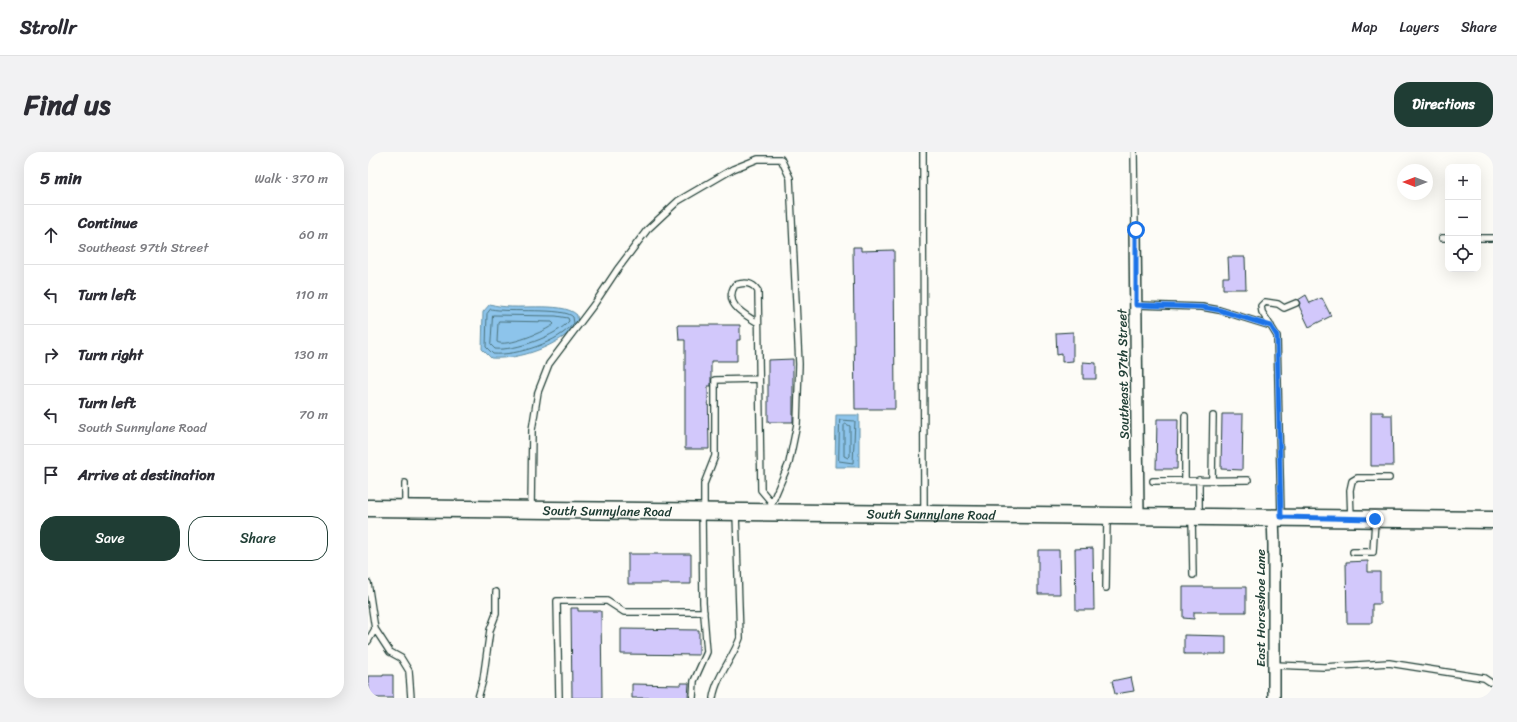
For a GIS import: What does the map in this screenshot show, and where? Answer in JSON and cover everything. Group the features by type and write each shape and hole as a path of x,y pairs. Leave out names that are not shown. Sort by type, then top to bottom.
{"street":[{"name":"Southeast 97th Street","path":"1136,230 1138,517"},
{"name":"South Sunnylane Road","path":"368,508 703,512 736,512 770,508 924,514 1493,520"},
{"name":"East Horseshoe Lane","path":"1274,698 1274,545 1277,517"}],"lane":[{"path":"923,152 924,514"},
{"path":"1134,152 1136,230"},
{"path":"531,510 532,430 538,392 549,364 647,230 678,201 733,169 758,159 781,159 790,178 799,364 797,424 789,463 770,508"},
{"path":"1481,238 1493,238"},
{"path":"758,323 735,307 731,299 732,291 735,285 749,283 754,285 758,291 758,323 758,379 761,490 770,508"},
{"path":"1277,517 1277,336 1262,312 1261,306 1265,302 1278,304 1284,308 1296,303"},
{"path":"1136,305 1202,307 1219,310 1271,326"},
{"path":"693,698 694,680 707,652 704,612 703,512 704,484 716,456 716,380 758,379"},
{"path":"1185,416 1185,480"},
{"path":"1212,480 1213,416"},
{"path":"1351,518 1352,481 1357,478 1389,478"},
{"path":"1193,575 1199,480"},
{"path":"1153,481 1248,480"},
{"path":"405,483 405,509"},
{"path":"713,698 714,689 734,654 740,638 736,512"},
{"path":"1106,588 1107,516"},
{"path":"1353,552 1373,552 1375,519"},
{"path":"368,583 375,628 390,652 401,658 409,671 411,698"},
{"path":"478,698 483,680 490,630 496,614 496,592"},
{"path":"559,698 557,601 607,601 624,612 704,612"},
{"path":"368,641 375,628"},
{"path":"1274,665 1324,667 1389,663 1484,678 1490,682"}],"water":[{"path":"490,304 511,307 560,308 577,315 578,325 560,339 538,350 514,357 491,358 482,349 483,312"},
{"path":"836,415 859,415 859,467 835,467"}],"building":[{"path":"853,247 861,247 861,251 894,250 895,409 855,409"},
{"path":"1228,257 1245,257 1246,289 1223,289 1223,277 1229,277"},
{"path":"1306,295 1310,303 1322,298 1331,316 1309,327 1299,306 1300,303 1298,300"},
{"path":"678,325 740,325 740,340 737,340 737,361 711,361 711,386 708,386 709,449 685,449 685,340 679,340"},
{"path":"1073,332 1073,361 1062,362 1062,354 1057,355 1056,333"},
{"path":"793,359 793,422 768,422 768,360"},
{"path":"1083,362 1096,363 1096,379 1083,379"},
{"path":"1371,412 1383,412 1383,415 1392,415 1393,466 1371,466"},
{"path":"1222,414 1243,414 1242,470 1221,469"},
{"path":"1157,419 1178,419 1177,469 1156,469"},
{"path":"1093,548 1094,610 1076,610 1075,549"},
{"path":"1038,550 1059,550 1060,594 1038,594"},
{"path":"628,554 691,554 691,584 628,584"},
{"path":"1368,561 1368,572 1380,572 1380,604 1372,604 1372,623 1347,623 1346,562"},
{"path":"1183,587 1246,587 1246,612 1194,612 1194,619 1183,618"},
{"path":"571,608 578,608 578,611 601,611 602,698 572,698"},
{"path":"621,629 699,630 699,655 621,654"},
{"path":"1184,635 1226,636 1226,654 1184,654"},
{"path":"393,675 393,698 368,698 368,676"},
{"path":"1131,677 1134,691 1115,694 1112,681"},
{"path":"681,683 689,683 688,698 632,698 632,684 681,685"}],"route":[{"path":"1136,230 1136,305 1202,307 1219,310 1271,326 1277,336 1280,412 1279,451 1281,517 1375,519"}]}
